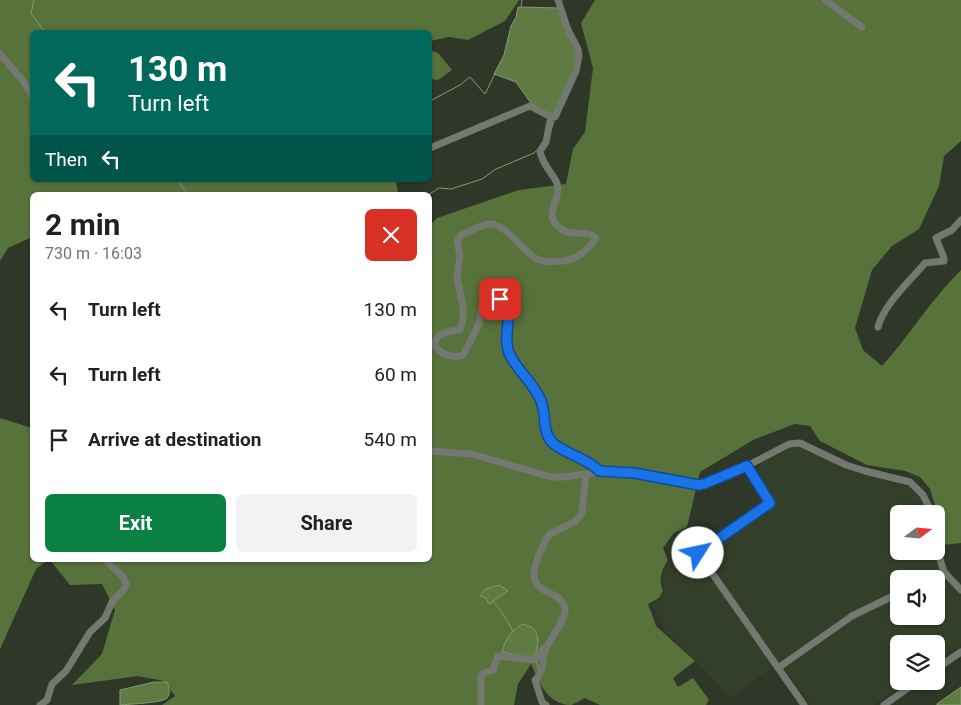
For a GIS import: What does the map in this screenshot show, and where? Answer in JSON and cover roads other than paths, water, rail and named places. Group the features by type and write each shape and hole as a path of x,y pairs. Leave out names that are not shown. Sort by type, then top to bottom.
{"street":[{"path":"432,147 530,106 555,117 576,70 579,56 578,49 568,30 558,0"},
{"path":"825,0 862,27"},
{"path":"0,54 24,82 30,92"},
{"path":"551,116 546,142 540,150 544,165 556,181 558,188 551,214 552,219 557,225 570,233 589,233 596,238 587,250 580,255 565,260 545,261 536,258 496,226 490,224 461,235 458,241 460,256 457,277 463,307 463,318 460,330 440,334 434,343 439,351 449,356 459,357 463,355 479,324 484,303 496,299 504,301 508,311 506,343 513,361 540,399 548,436 553,443 592,464 599,471"},
{"path":"878,327 880,319 900,292 926,263 944,261 936,238 952,230 961,220"},
{"path":"432,451 472,454 550,477 563,478 599,471 634,473 699,485 747,466 789,444 800,443 865,472 910,482 919,490 927,505"},
{"path":"747,466 770,503 698,553 804,705"},
{"path":"546,705 542,702 535,680 541,673 545,651 563,619 565,606 561,601 538,586 534,580 533,571 550,534 576,521 582,513 586,474"},
{"path":"40,705 47,700 52,684 66,671 90,632 105,618 112,602 125,588 126,583 123,576 107,562"},
{"path":"945,573 961,590"},
{"path":"778,668 857,613 890,597"},
{"path":"481,705 481,676 493,670 498,656 535,658 542,652 548,639 551,639"},
{"path":"945,663 961,652"},
{"path":"884,705 905,690"}],"waterway":[{"path":"34,0 31,13 43,30"},
{"path":"521,7 522,0"},
{"path":"432,100 460,85 470,77 485,94 495,74"},
{"path":"552,127 554,121"},
{"path":"432,192 439,188 451,189 482,179 496,169 534,153 538,149"},
{"path":"179,182 187,192"},
{"path":"493,601 513,632"},
{"path":"536,660 538,668"}]}
